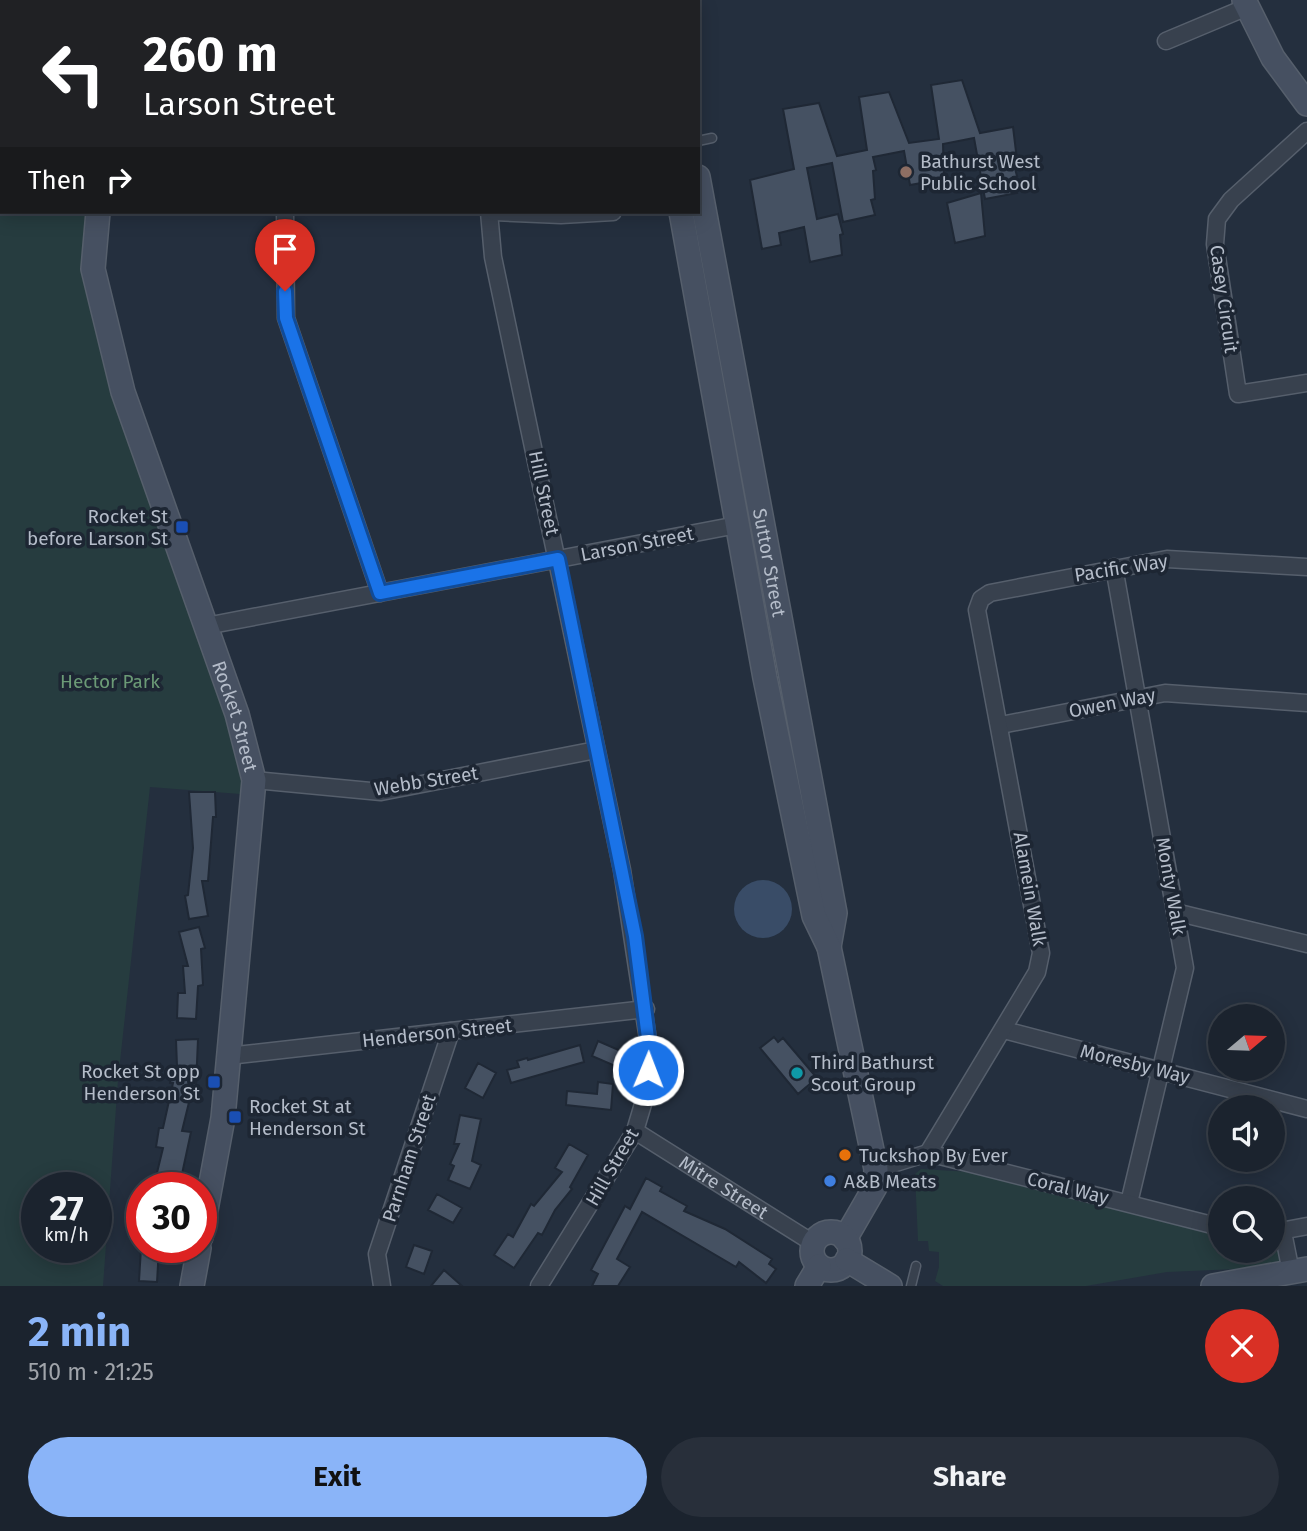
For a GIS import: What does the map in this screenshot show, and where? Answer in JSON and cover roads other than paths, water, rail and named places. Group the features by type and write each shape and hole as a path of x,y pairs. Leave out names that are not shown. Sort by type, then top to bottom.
{"main road":[{"path":"1245,4 1273,58 1307,104"},
{"name":"Suttor Street","path":"700,195 835,913 829,947"},
{"name":"Rocket Street","path":"98,214 93,269 123,392 240,724 254,780 223,1118 213,1172"},
{"name":"Suttor Street","path":"681,214 737,525 814,916 829,947 876,1169 875,1186 843,1244"},
{"path":"843,1244 831,1270 819,1266 812,1255 813,1242 825,1232 843,1244 890,1286"},
{"path":"192,1286 196,1263"},
{"path":"807,1286 819,1266"},
{"path":"1213,1286 1299,1271"}],"street":[{"path":"1166,41 1245,4"},
{"name":"Casey Circuit","path":"1307,131 1231,200 1217,219 1214,244 1238,394 1307,383"},
{"path":"285,214 286,318 380,593"},
{"name":"Hill Street","path":"491,214 494,257 632,923 649,1046 646,1094 635,1131 539,1286"},
{"path":"538,214 578,214"},
{"name":"Larson Street","path":"206,626 737,525"},
{"name":"Pacific Way","path":"981,599 990,593 1114,567 1167,559 1307,567"},
{"name":"Monty Walk","path":"1114,567 1185,968 1129,1203"},
{"name":"Alamein Walk","path":"928,1153 1037,972 1041,953 978,610 981,599"},
{"name":"Owen Way","path":"1001,725 1165,693 1307,703"},
{"name":"Webb Street","path":"254,780 381,792 596,750"},
{"path":"1175,912 1307,944"},
{"name":"Henderson Street","path":"228,1056 646,1009"},
{"name":"Moresby Way","path":"1004,1030 1307,1109"},
{"name":"Parnham Street","path":"383,1286 377,1254 451,1031"},
{"name":"Mitre Street","path":"635,1131 813,1242"},
{"path":"876,1169 928,1153"},
{"name":"Coral Way","path":"928,1153 1208,1224"},
{"path":"1285,1231 1307,1226"},
{"path":"1285,1245 1299,1271"}],"lane":[{"path":"700,141 712,138"},
{"path":"911,1286 916,1266"}],"water":[{"path":"757,880 769,880 784,888 792,903 792,915 784,930 769,938 757,938 742,930 734,915 734,903 742,888"}],"place":[{"name":"Bathurst West Public School","path":"906,172"},
{"name":"Rocket St before Larson St","path":"182,527"},
{"name":"Third Bathurst Scout Group","path":"797,1073"},
{"name":"Rocket St opp Henderson St","path":"214,1082"},
{"name":"Rocket St at Henderson St","path":"235,1117"},
{"name":"Tuckshop By Ever","path":"845,1155"},
{"name":"A&B Meats","path":"830,1181"}],"park label":[{"name":"Hector Park","path":"110,681"}]}
